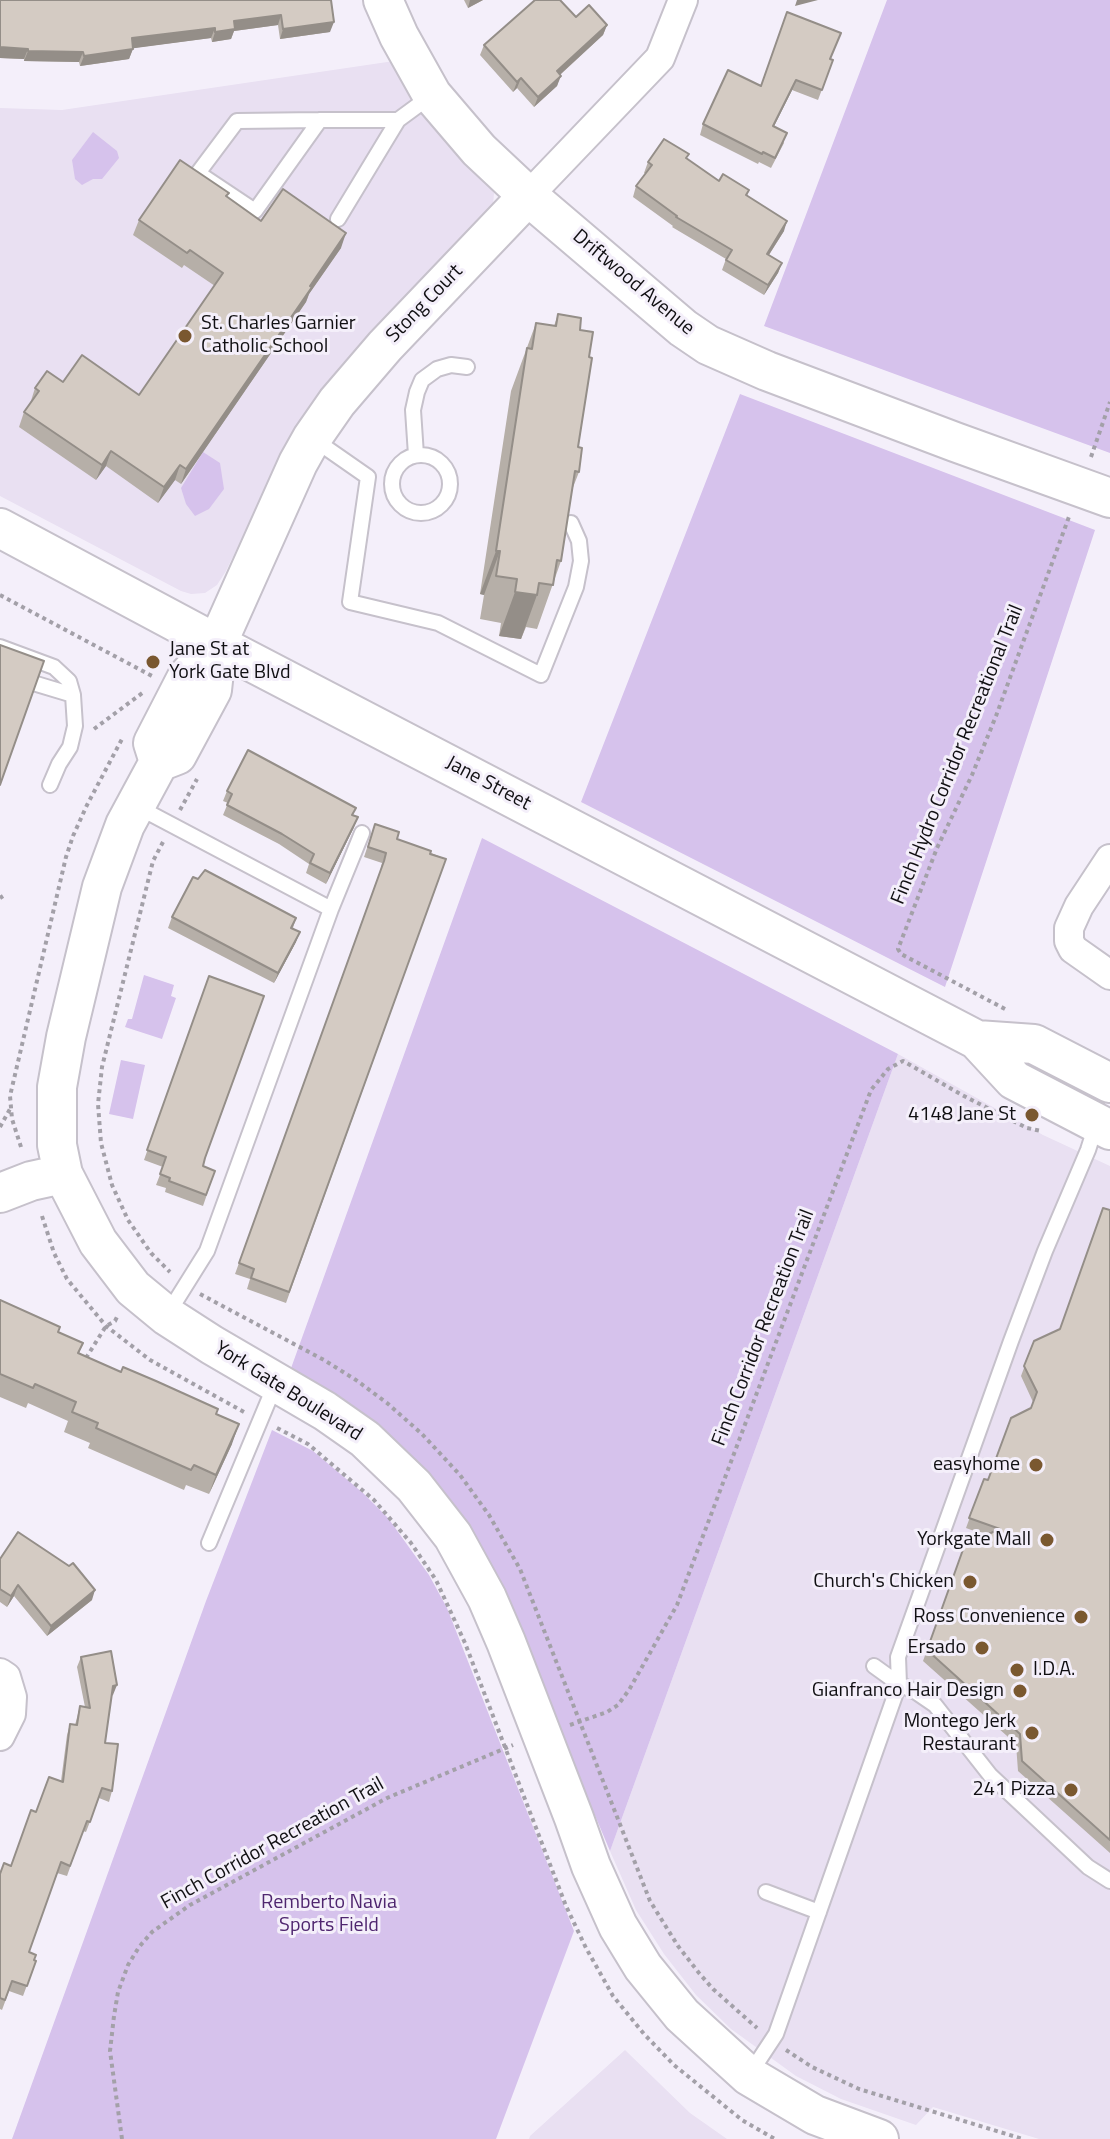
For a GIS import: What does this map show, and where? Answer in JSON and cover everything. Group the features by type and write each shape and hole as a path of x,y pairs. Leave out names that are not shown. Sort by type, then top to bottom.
{"street":[{"name":"Driftwood Avenue","path":"383,0 432,95 479,150 528,196 683,328 708,345 813,389 1110,498"},
{"name":"Stong Court","path":"217,644 298,463 337,402 377,355 660,58 683,0"},
{"name":"Jane Street","path":"0,528 977,1040 1014,1080 1105,1116"},
{"name":"York Gate Boulevard","path":"217,644 212,690 177,755 159,762 119,840 102,887 57,1087 57,1145 63,1174 98,1242 133,1288 167,1316 325,1411 365,1439 414,1486 453,1536 487,1598 506,1642 591,1866 618,1926 643,1967 682,2015 749,2076 815,2115 879,2139"},
{"path":"1110,859 1079,906 1069,928 1069,941 1073,949 1110,975"},
{"name":"Jane Street","path":"977,1040 1034,1044 1110,1083"},
{"path":"0,1193 31,1181 63,1174"},
{"path":"0,1673 6,1677 12,1697 11,1714 0,1736"}],"lane":[{"path":"338,219 398,120 432,95"},
{"path":"320,120 255,211 198,173 237,121 320,120 398,120"},
{"path":"416,455 413,410 422,380 437,369 451,365 467,367"},
{"path":"312,438 368,477 392,484"},
{"path":"416,455 434,458 442,463 450,480 449,490 440,506 423,513 405,508 398,502 392,484 392,476 401,462 416,455"},
{"path":"368,477 350,602 438,623 541,675 576,587 581,561 579,541 571,523"},
{"path":"0,647 54,667 69,681 75,726 70,747 50,785"},
{"path":"0,673 73,695"},
{"path":"136,806 331,909"},
{"path":"167,1316 207,1251 331,909 362,833"},
{"path":"749,2076 776,2034 899,1684 898,1657 1011,1341 1045,1251 1105,1116"},
{"path":"209,1543 276,1382"},
{"path":"874,1666 935,1705 990,1775 1088,1867 1110,1881"},
{"path":"766,1892 819,1912"}],"path":[{"path":"1088,467 1110,402"},
{"name":"Finch Hydro Corridor Recreational Trail","path":"1006,1010 901,954 898,949 937,848 990,731 1073,508"},
{"path":"0,595 155,677 143,700"},
{"path":"70,747 150,687"},
{"path":"21,1147 10,1096 66,857 87,805 122,739"},
{"name":"Finch Corridor Recreation Trail","path":"560,1729 618,1705 677,1605 871,1090 888,1069 900,1061 908,1062 962,1095 1027,1128 1050,1132"},
{"path":"0,1127 11,1108"},
{"path":"42,1216 54,1253 67,1279 106,1326 150,1360 308,1444 374,1500 411,1543 436,1580 450,1608 566,1906 613,1996 674,2065 742,2120 775,2139"},
{"path":"80,1368 106,1326 115,1321 133,1288"},
{"name":"Finch Corridor Recreation Trail","path":"122,2139 112,2071 111,2035 118,1992 128,1965 152,1932 190,1905 387,1798 515,1744"}],"shaded area":[{"name":"St. Charles Garnier Catholic School","path":"394,61 494,193 493,206 283,453 217,585 205,593 181,591 0,496 0,108 62,110"},
{"path":"898,1054 1043,1135 1110,1166 1110,2139 1039,2139 933,2107 916,2125 841,2099 796,2076 731,2029 696,1995 664,1954 636,1910 610,1851"},
{"path":"625,2050 690,2113 727,2139 529,2139"}],"green space":[{"path":"887,0 1110,0 1110,453 764,326"},
{"path":"93,132 117,151 119,158 102,179 93,179 82,185 75,179 72,160"},
{"path":"740,394 1095,530 945,987 581,802"},
{"path":"203,452 220,463 224,489 209,509 195,516 186,504 181,488"},
{"path":"482,838 898,1054 610,1851 500,1590 290,1371"},
{"path":"144,975 174,985 171,996 176,998 162,1039 125,1027 128,1019 132,1019"},
{"path":"121,1060 145,1065 133,1119 109,1114"},
{"name":"Remberto Navia Sports Field","path":"272,1430 313,1451 363,1493 388,1518 429,1575 447,1608 574,1931 496,2139 12,2139 206,1601"}],"building":[{"path":"0,0 331,0 334,22 283,29 281,15 234,21 235,29 215,32 215,28 132,38 133,49 84,56 83,52 0,47"},
{"path":"535,0 560,0 576,17 589,5 607,25 557,71 561,76 538,97 521,78 517,82 484,45"},
{"path":"787,12 841,33 822,90 796,80 773,126 787,133 775,158 703,124 728,70 761,86"},
{"path":"664,139 689,154 686,158 719,181 723,174 749,190 746,195 787,221 767,254 782,263 768,285 726,260 732,250 676,217 636,186 652,165 648,162"},
{"path":"180,160 229,193 226,196 261,221 283,189 346,233 186,469 180,465 164,487 111,451 102,465 24,412 39,391 35,388 47,371 63,382 82,355 139,395 223,273 139,220"},
{"path":"558,314 581,318 580,330 593,332 589,357 592,358 578,447 582,448 579,472 575,471 561,561 557,560 553,585 539,583 537,595 515,592 517,579 496,576 500,551 496,551 527,348 532,349 536,323 556,326"},
{"path":"0,645 44,661 0,785"},
{"path":"248,750 356,808 352,815 358,817 330,873 310,863 314,854 227,805 232,794 227,791"},
{"path":"375,824 399,832 397,839 446,859 289,1292 251,1278 254,1269 239,1263 384,861 386,853 368,847"},
{"path":"205,870 296,918 291,928 300,932 278,973 172,917 193,877 198,879"},
{"path":"209,976 264,996 205,1158 203,1166 215,1171 206,1195 169,1181 170,1178 160,1174 166,1157 147,1150"},
{"name":"Yorkgate Mall","path":"1103,1208 1110,1210 1110,1840 1022,1761 1020,1734 927,1650 965,1544 1000,1529 969,1518 984,1479 988,1480 1011,1418 1031,1408 1037,1392 1024,1366 1034,1341 1060,1329"},
{"path":"0,1300 60,1327 58,1332 83,1343 78,1353 121,1372 123,1367 156,1381 218,1409 216,1414 239,1424 216,1475 194,1465 191,1470 96,1428 98,1423 72,1412 76,1402 35,1384 33,1388 0,1374"},
{"path":"18,1532 69,1566 73,1563 95,1590 51,1626 18,1585 11,1596 0,1589 0,1559"},
{"path":"111,1651 117,1685 113,1686 105,1743 118,1744 112,1791 102,1788 70,1866 61,1862 29,1952 36,1955 36,1961 27,1986 12,1981 5,2000 0,1998 0,1874 4,1863 11,1866 31,1810 36,1812 49,1777 63,1782 70,1724 77,1725 80,1706 90,1708 81,1657"}],"place":[{"name":"St. Charles Garnier Catholic School","path":"185,336"},
{"name":"Jane St at York Gate Blvd","path":"153,662"},
{"name":"4148 Jane St","path":"1032,1115"},
{"name":"easyhome","path":"1036,1465"},
{"name":"Yorkgate Mall","path":"1047,1540"},
{"name":"Church's Chicken","path":"970,1582"},
{"name":"Ross Convenience","path":"1081,1617"},
{"name":"Ersado","path":"982,1648"},
{"name":"I.D.A.","path":"1017,1670"},
{"name":"Gianfranco Hair Design","path":"1020,1691"},
{"name":"Montego Jerk Restaurant","path":"1032,1733"},
{"name":"241 Pizza","path":"1071,1790"}]}
